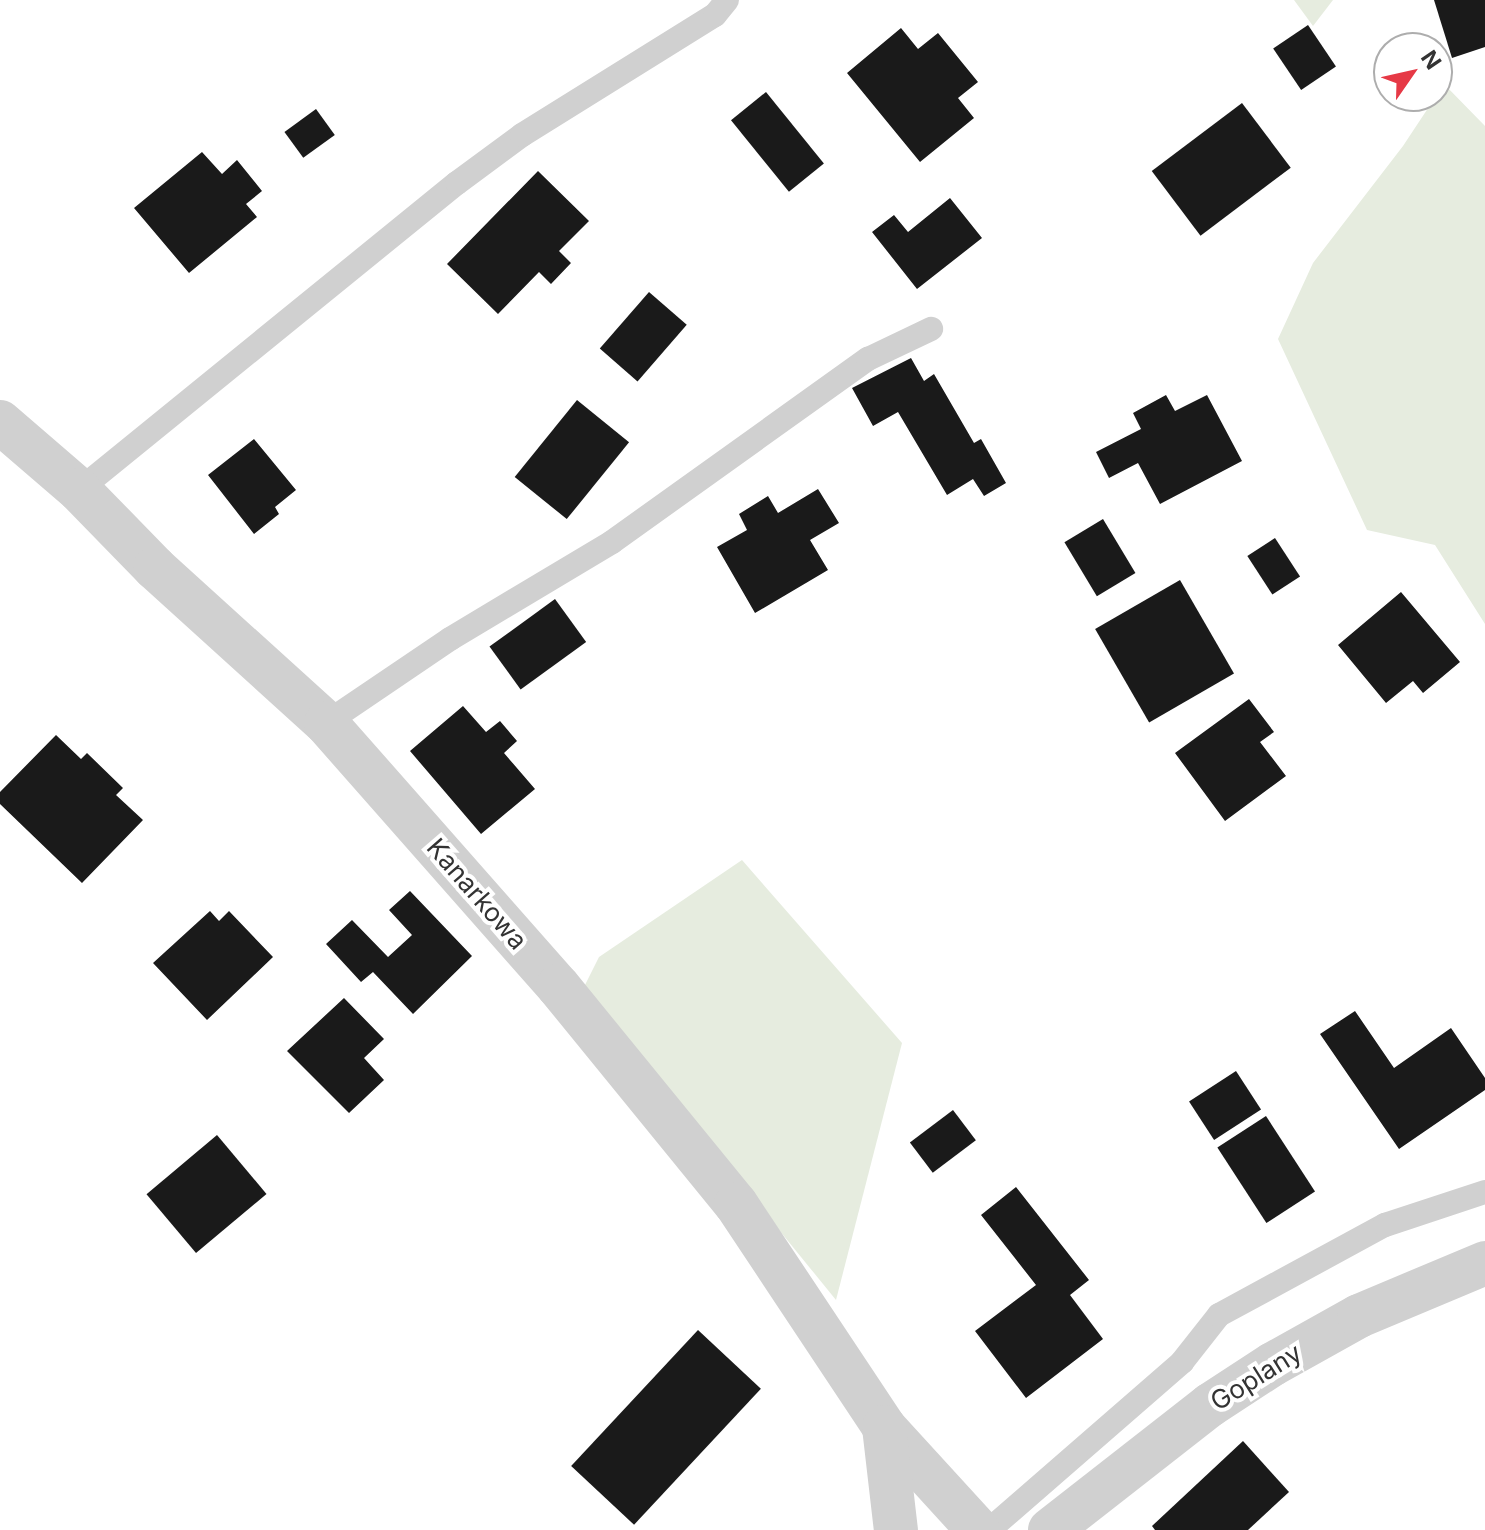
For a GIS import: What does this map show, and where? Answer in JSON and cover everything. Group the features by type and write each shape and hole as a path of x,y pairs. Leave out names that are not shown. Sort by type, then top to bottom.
{"street":[{"name":"Kanarkowa","path":"0,422 79,490 155,568 326,723 558,986 736,1204 884,1427 978,1530"},
{"name":"Goplany","path":"1050,1530 1210,1405 1273,1364 1359,1316 1485,1263"},
{"name":"Kanarkowa","path":"884,1427 896,1530"}],"lane":[{"path":"79,490 457,183 522,135 715,15 727,0"},
{"path":"326,723 450,639 612,542 868,359 931,329"},
{"path":"989,1530 1142,1400 1182,1362 1219,1315 1385,1225 1485,1192"}],"shaded area":[{"path":"1294,0 1333,0 1313,26"},
{"path":"1453,93 1485,126 1485,624 1435,545 1367,530 1278,339 1313,263 1425,112 1453,112"},
{"path":"742,860 902,1043 836,1300 583,989 599,957"}],"building":[{"path":"1434,0 1485,0 1485,47 1453,58 1453,32 1444,32"},
{"path":"1308,25 1336,66 1301,90 1273,48"},
{"path":"901,28 918,49 938,33 978,82 958,98 974,118 920,162 847,73"},
{"path":"766,92 824,163 789,192 731,120"},
{"path":"1242,103 1291,168 1201,236 1152,171"},
{"path":"316,109 335,135 303,158 284,132"},
{"path":"202,152 222,174 237,160 262,191 246,204 257,217 189,273 134,208"},
{"path":"538,171 589,221 559,251 571,263 551,284 539,272 498,314 447,264"},
{"path":"950,198 982,238 917,289 872,232 894,215 908,232"},
{"path":"649,292 687,325 638,381 600,349"},
{"path":"911,358 924,381 934,374 974,443 981,439 1006,483 984,496 973,479 947,495 898,412 873,426 852,388"},
{"path":"1166,395 1175,411 1207,395 1242,461 1160,504 1138,463 1109,478 1096,452 1141,429 1133,413"},
{"path":"577,400 629,442 567,519 515,477"},
{"path":"254,439 296,490 275,507 279,514 254,534 208,475"},
{"path":"818,489 839,523 810,540 828,570 755,613 717,547 747,530 739,514 768,496 778,513"},
{"path":"1103,519 1135,573 1097,596 1064,542"},
{"path":"1275,538 1300,577 1272,595 1247,556"},
{"path":"1180,580 1234,674 1149,723 1095,629"},
{"path":"1401,592 1460,662 1423,693 1413,681 1386,703 1338,645"},
{"path":"555,599 586,642 521,689 489,647"},
{"path":"1249,699 1274,732 1260,742 1286,776 1225,821 1175,753"},
{"path":"463,706 486,732 500,721 517,741 504,753 535,789 481,834 410,751"},
{"path":"56,735 81,759 87,753 123,788 116,795 143,820 82,883 0,804 0,792"},
{"path":"410,891 472,956 413,1014 373,972 361,982 326,944 352,920 388,957 412,935 389,910"},
{"path":"210,911 219,921 229,911 273,957 207,1020 153,963"},
{"path":"344,998 384,1039 364,1058 384,1080 349,1113 287,1051"},
{"path":"1355,1011 1394,1068 1451,1028 1485,1078 1485,1090 1399,1149 1320,1034"},
{"path":"1236,1071 1261,1110 1214,1140 1189,1101"},
{"path":"953,1110 976,1140 933,1173 910,1142"},
{"path":"1266,1116 1315,1191 1266,1223 1217,1148"},
{"path":"217,1135 266,1194 196,1253 147,1194"},
{"path":"1016,1187 1089,1280 1070,1295 1103,1339 1026,1398 975,1331 1036,1285 981,1215"},
{"path":"698,1330 761,1389 634,1525 571,1466"},
{"path":"1243,1441 1289,1492 1248,1530 1155,1530 1152,1526"}]}
